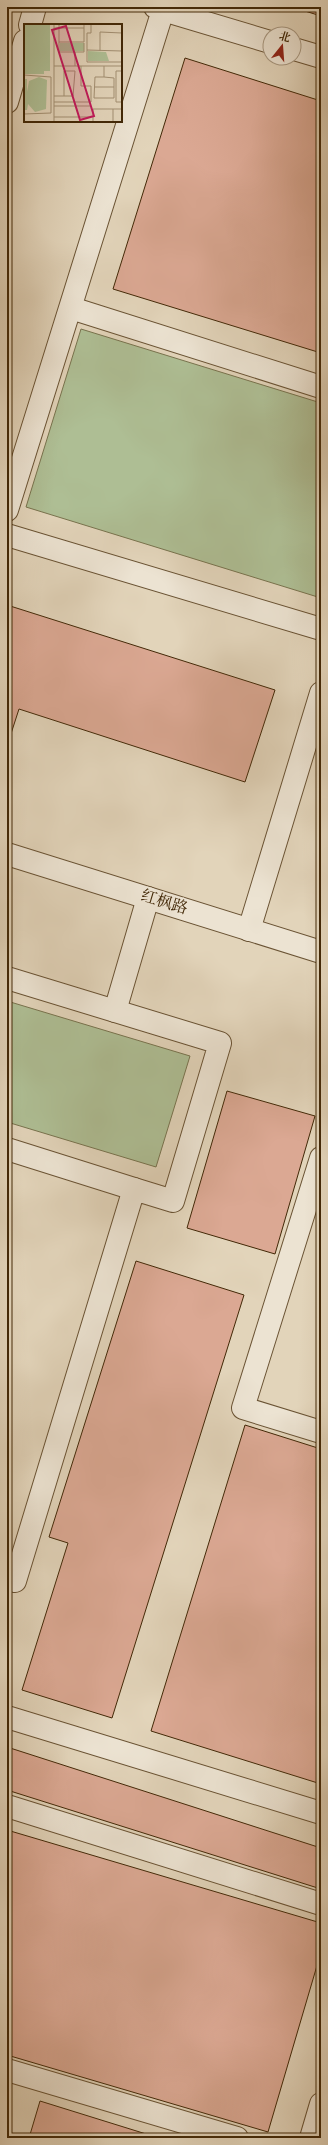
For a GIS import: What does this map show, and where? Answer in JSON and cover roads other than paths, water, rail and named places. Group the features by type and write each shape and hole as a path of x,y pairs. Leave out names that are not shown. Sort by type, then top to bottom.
{"street":[{"path":"30,24 35,7"},
{"path":"7,510 71,308 161,8 262,40"},
{"path":"7,102 24,44"},
{"path":"302,51 321,57"},
{"path":"71,308 321,387"},
{"path":"7,534 321,629"},
{"path":"249,930 321,693"},
{"name":"红枫路","path":"7,854 321,952"},
{"path":"115,1011 148,898"},
{"path":"7,978 220,1043 173,1201 7,1150"},
{"path":"321,1158 243,1408 321,1432"},
{"path":"7,1578 15,1581 134,1189"},
{"path":"7,1717 321,1813"},
{"path":"7,1806 321,1904"},
{"path":"7,2070 237,2138"},
{"path":"310,2138 321,2104"}]}
